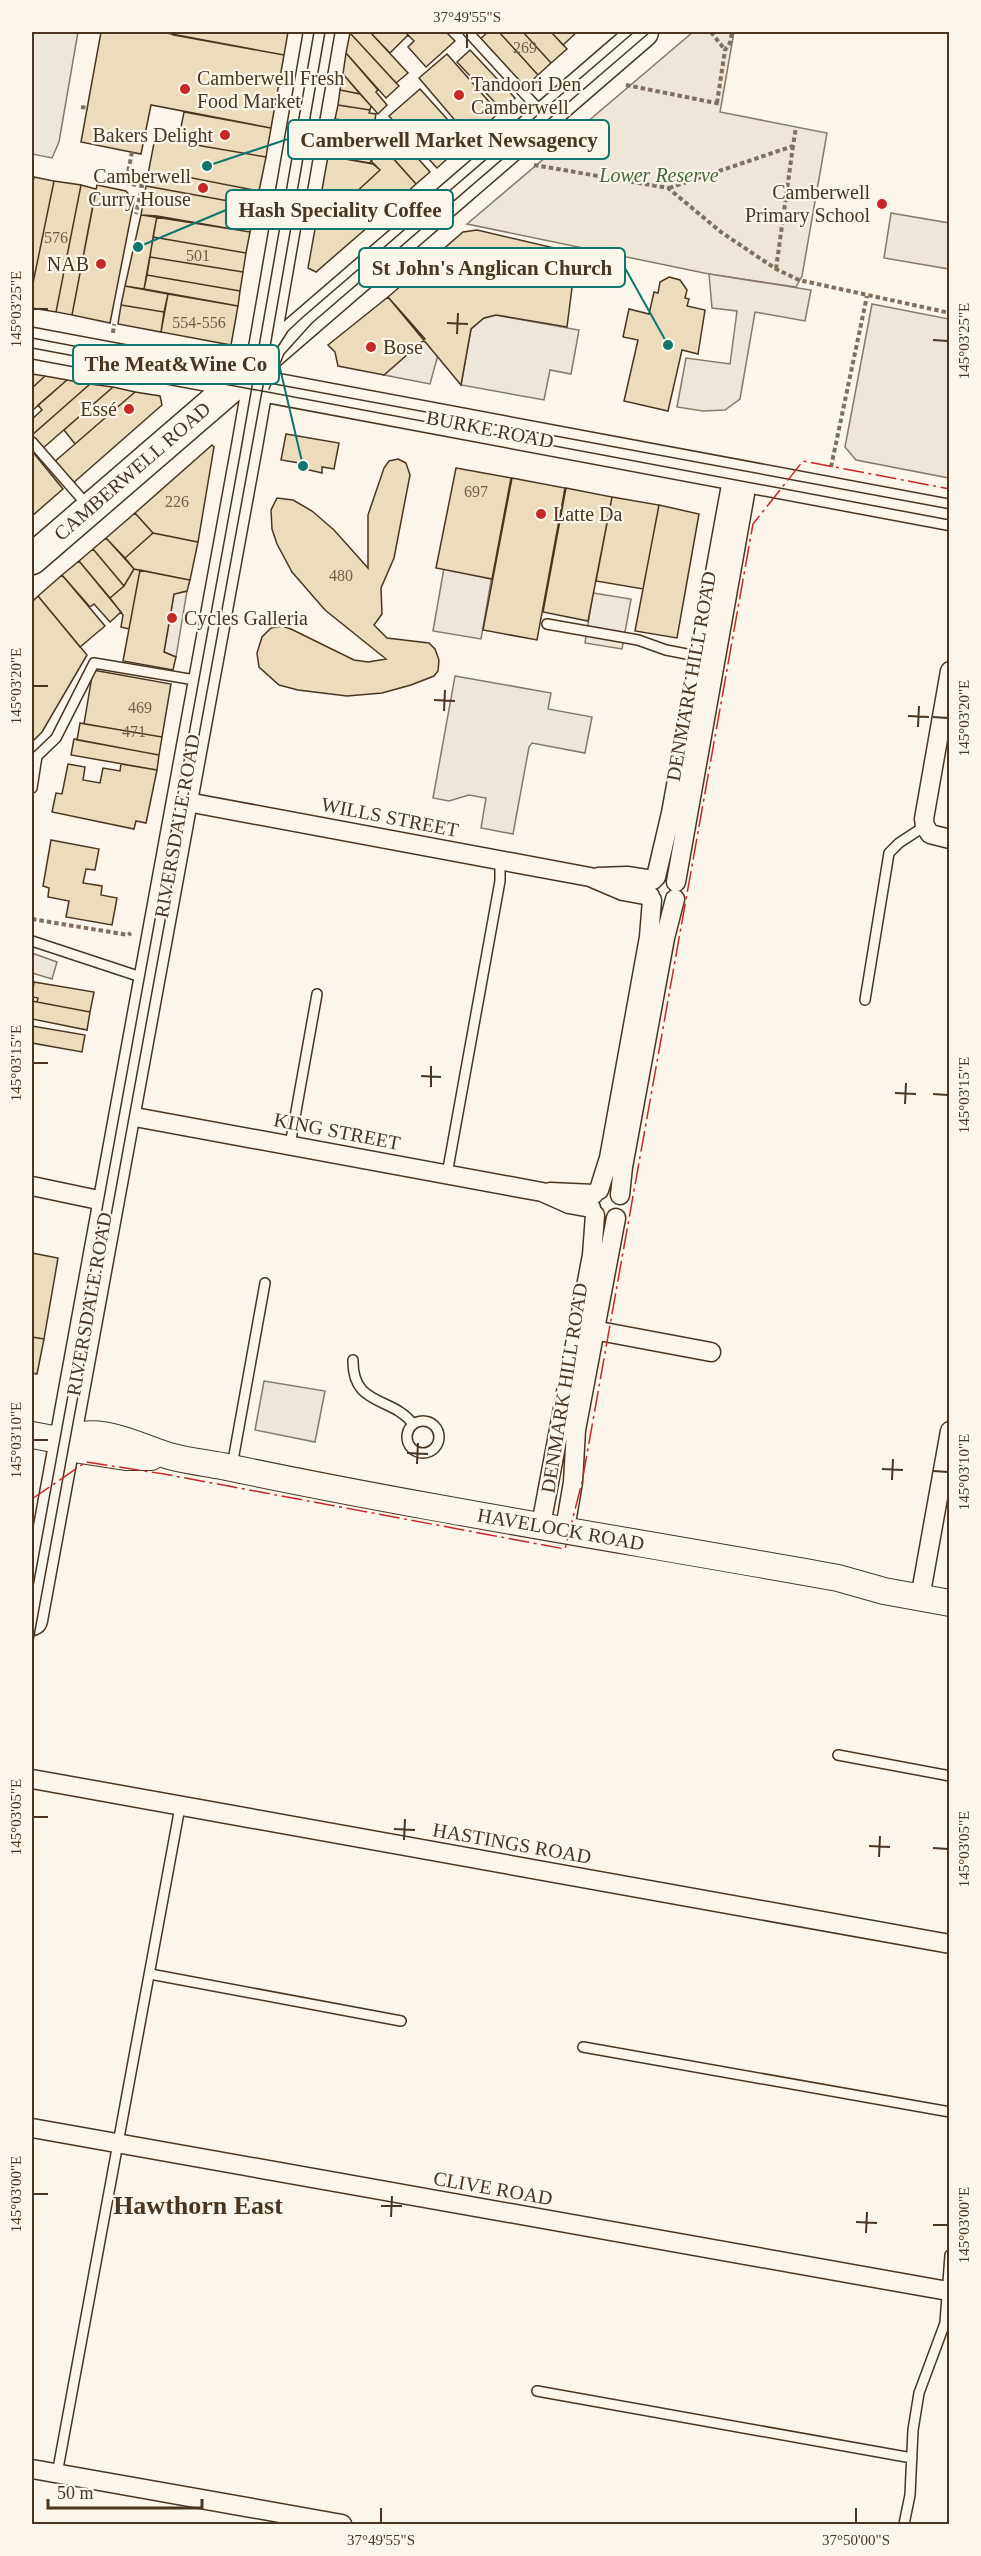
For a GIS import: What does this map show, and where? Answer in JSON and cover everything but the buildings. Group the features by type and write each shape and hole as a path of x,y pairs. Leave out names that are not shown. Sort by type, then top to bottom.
{"main road":[{"name":"RIVERSDALE ROAD","path":"32,1620 182,801 252,374 319,32"},
{"name":"CAMBERWELL ROAD","path":"32,559 252,374 642,32"},
{"name":"BURKE ROAD","path":"32,343 252,374 741,476 950,515"}],"street":[{"name":"DENMARK HILL ROAD","path":"620,1195 623,1167 665,938 676,891 708,658 741,476"},
{"name":"DENMARK HILL ROAD","path":"553,1527 586,1329 595,1202 609,1158 649,937 653,888 708,658"},
{"path":"950,671 925,810 925,826 930,834 950,839"},
{"name":"WILLS STREET","path":"182,801 590,877 623,891 653,888"},
{"path":"666,875 676,891 667,905 662,905 653,888 666,875"},
{"name":"KING STREET","path":"124,1115 542,1192 569,1204 595,1202"},
{"path":"32,1186 108,1202"},
{"path":"610,1188 620,1195 623,1207 616,1218 605,1221 595,1202 610,1188"},
{"name":"DENMARK HILL ROAD","path":"586,1329 616,1218"},
{"path":"586,1329 711,1352"},
{"path":"920,1598 950,1431"},
{"name":"HAVELOCK ROAD","path":"32,1435 64,1441 80,1450 126,1457 173,1456 400,1502 838,1578 950,1603"},
{"name":"HASTINGS ROAD","path":"32,1779 950,1944"},
{"name":"CLIVE ROAD","path":"32,2128 948,2291"},
{"path":"32,2469 342,2524"}],"lane":[{"path":"468,32 545,116"},
{"path":"32,442 90,508"},
{"path":"547,624 638,640 666,650 708,658"},
{"path":"32,788 34,758 56,738 94,663 203,681"},
{"path":"865,1000 889,853 898,843 925,826"},
{"path":"447,1174 500,881 500,860"},
{"path":"32,941 149,980"},
{"path":"290,1145 317,994"},
{"path":"232,1468 265,1283"},
{"path":"353,1360 354,1378 366,1395 383,1405 405,1413 413,1424"},
{"path":"838,1755 950,1776"},
{"path":"57,2474 120,2145 180,1807"},
{"path":"150,1974 401,2021"},
{"path":"583,2047 950,2112"},
{"path":"904,2524 910,2495 913,2430 919,2393 945,2323 950,2255"},
{"path":"537,2391 912,2458"}],"path":[{"path":"711,32 725,51"},
{"path":"626,85 719,103 725,51 732,32"},
{"path":"81,107 88,108"},
{"path":"776,269 796,127"},
{"path":"534,165 668,188 793,146"},
{"path":"132,152 126,183 142,186 136,214"},
{"path":"668,188 721,232 776,269 800,280 950,313"},
{"path":"825,491 867,296"},
{"path":"32,919 128,935 131,933"}],"green space":[{"name":"Lower Reserve","path":"693,32 734,32 720,112 827,133 802,276 796,287 709,274 467,224"},
{"path":"891,213 949,223 949,269 884,258"},
{"path":"872,304 949,319 949,478 856,460 845,447"}],"shaded area":[{"path":"32,32 78,32 59,142 52,158 32,154"},
{"path":"709,274 811,290 805,321 755,312 740,399 725,410 703,411 677,407 686,358 730,364 737,311 712,308"},
{"path":"496,315 579,330 571,374 550,370 544,400 461,385 471,329 484,318"},
{"path":"425,339 438,355 430,384 384,375"},
{"path":"445,562 493,570 481,639 433,631"},
{"path":"187,591 176,657 164,652 174,594"},
{"path":"593,593 631,599 622,649 585,643"},
{"path":"455,676 551,693 548,709 592,717 585,753 532,743 529,747 513,834 481,828 486,798 469,795 449,801 433,798"},
{"path":"32,953 57,962 52,979 32,973"},
{"path":"264,1381 325,1391 315,1442 255,1430"}],"tram line":[{"path":"32,1592 240,455 314,32"},
{"path":"32,1647 269,353 325,32"},
{"path":"272,356 288,331 303,317 634,32"},
{"path":"269,389 284,354 312,323 650,32"},
{"path":"32,338 79,347"},
{"path":"32,348 950,520"},
{"path":"102,352 950,509"}],"power":[{"path":"32,1499 86,1462 164,1474 565,1549 582,1482 753,524 803,461 950,489"}],"place":[{"name":"Camberwell Fresh Food Market","path":"185,89"},
{"name":"Tandoori Den Camberwell","path":"459,95"},
{"name":"Bakers Delight","path":"225,135"},
{"name":"Camberwell Market Newsagency","path":"207,166"},
{"name":"Camberwell Curry House","path":"203,188"},
{"name":"Camberwell Primary School","path":"882,204"},
{"name":"Hash Speciality Coffee","path":"138,247"},
{"name":"NAB","path":"101,264"},
{"name":"St John's Anglican Church","path":"668,345"},
{"name":"Bose","path":"371,347"},
{"name":"Essé","path":"129,409"},
{"name":"The Meat&Wine Co","path":"303,466"},
{"name":"Latte Da","path":"541,514"},
{"name":"Cycles Galleria","path":"172,618"}],"district":[{"name":"Hawthorn East","path":"198,2205"}]}
